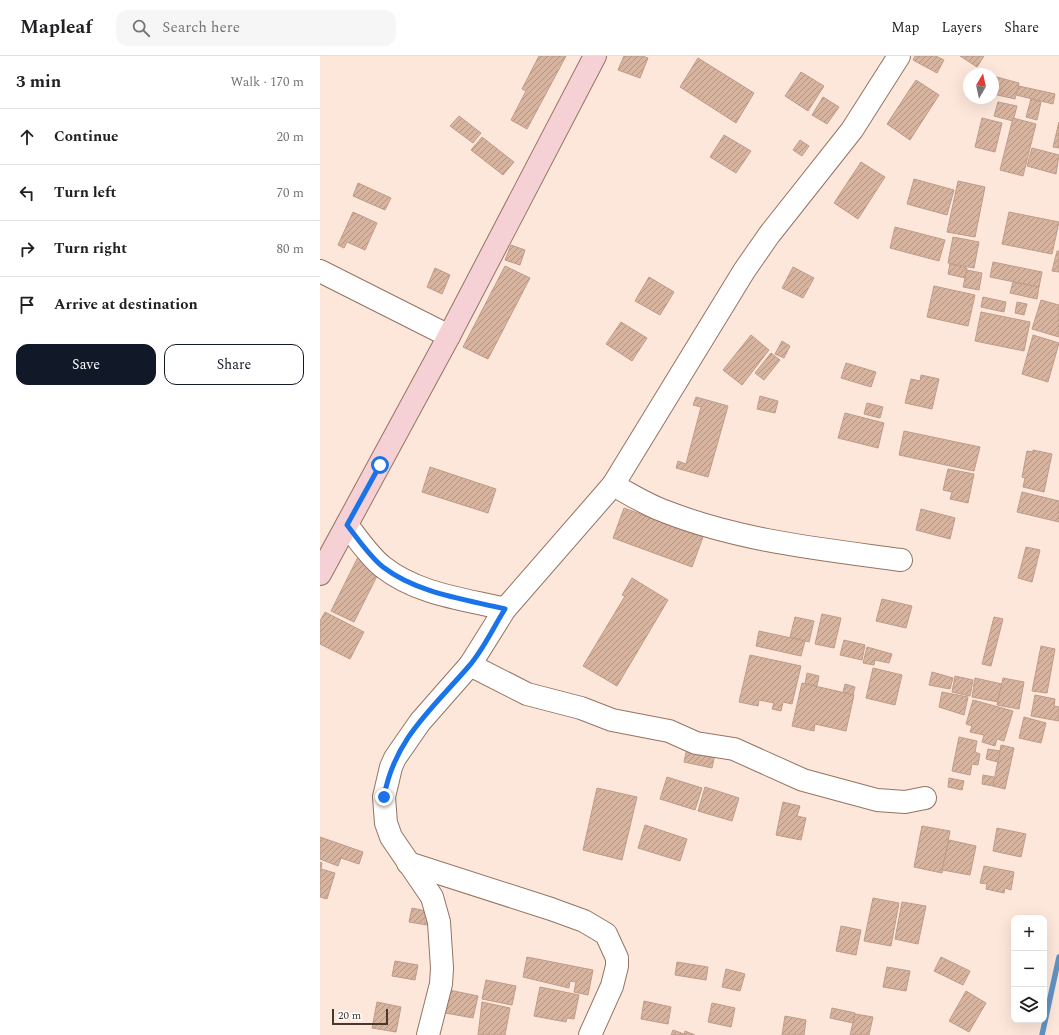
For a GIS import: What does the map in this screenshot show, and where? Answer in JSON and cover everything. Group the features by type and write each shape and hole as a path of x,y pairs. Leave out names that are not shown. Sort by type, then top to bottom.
{"street":[{"path":"320,574 450,336 595,56"},
{"path":"428,1035 441,984 442,968 439,922 432,897 391,837 386,823 384,797 391,767 402,746 420,722 470,665 505,609 613,485 744,271 769,235 852,130 899,56"},
{"path":"320,271 450,336"},
{"path":"613,485 663,511 713,528 792,545 902,560"},
{"path":"347,525 369,553 383,567 416,587 505,609"},
{"path":"470,665 527,694 581,708 612,720 669,731 696,743 734,749 810,782 877,800 905,802 925,798"},
{"path":"408,863 557,911 584,921 606,934 617,958 616,974 590,1035"}],"building":[{"path":"539,56 566,56 527,129 511,120 526,91 522,89"},
{"path":"624,56 642,56 648,58 640,78 618,70"},
{"path":"915,56 936,56 944,60 937,73 913,60"},
{"path":"960,56 984,56 977,67"},
{"path":"698,58 754,93 736,123 680,87"},
{"path":"801,72 824,86 808,111 785,96"},
{"path":"999,78 1019,83 1015,99 999,95"},
{"path":"916,80 939,95 910,140 887,124"},
{"path":"1019,86 1055,94 1053,104 1016,95"},
{"path":"823,97 839,107 827,124 812,115"},
{"path":"1031,99 1041,102 1037,120 1026,117"},
{"path":"999,102 1017,106 1013,121 994,116"},
{"path":"459,116 481,133 473,143 450,126"},
{"path":"982,118 1002,123 995,152 975,147"},
{"path":"1013,118 1036,124 1023,176 1000,170"},
{"path":"1059,122 1059,148 1053,147"},
{"path":"724,135 751,151 736,173 710,157"},
{"path":"482,137 514,162 503,175 471,150"},
{"path":"800,140 809,146 802,156 793,150"},
{"path":"1032,148 1059,155 1056,174 1027,166"},
{"path":"861,162 885,177 858,219 834,203"},
{"path":"914,179 954,190 947,215 907,204"},
{"path":"958,181 985,187 975,237 947,232"},
{"path":"358,183 391,198 385,210 353,196"},
{"path":"353,212 377,223 365,250 347,242 344,248 338,245"},
{"path":"1009,212 1059,222 1052,254 1002,244"},
{"path":"895,227 945,240 939,261 890,248"},
{"path":"953,237 979,242 974,268 948,263"},
{"path":"511,245 525,250 520,265 505,260"},
{"path":"1057,251 1059,251 1059,272 1052,271"},
{"path":"993,262 1042,272 1039,287 990,277"},
{"path":"950,264 967,268 965,278 948,274"},
{"path":"505,266 530,278 488,359 463,347"},
{"path":"793,267 814,278 803,298 782,288"},
{"path":"435,268 450,275 442,294 427,287"},
{"path":"967,270 982,273 979,290 963,287"},
{"path":"649,277 674,292 660,315 635,301"},
{"path":"1013,282 1039,287 1037,299 1010,293"},
{"path":"934,286 975,295 968,326 927,317"},
{"path":"983,297 1006,302 1004,312 981,307"},
{"path":"1041,300 1059,305 1059,337 1032,329"},
{"path":"1017,302 1027,304 1024,315 1015,313"},
{"path":"981,312 1030,322 1024,351 975,341"},
{"path":"621,322 647,338 632,361 606,344"},
{"path":"751,335 769,350 742,385 723,370"},
{"path":"1033,335 1059,343 1048,382 1022,374"},
{"path":"782,341 790,346 784,358 775,354"},
{"path":"771,353 780,360 764,380 755,373"},
{"path":"846,363 876,372 871,387 841,378"},
{"path":"921,375 939,379 932,409 905,403 911,379 920,381"},
{"path":"760,396 778,401 775,413 757,409"},
{"path":"696,397 728,406 708,477 676,468 678,461 686,464 701,407 693,405"},
{"path":"867,403 883,407 880,418 864,414"},
{"path":"845,413 884,423 878,448 838,438"},
{"path":"904,431 980,447 974,471 899,455"},
{"path":"1033,450 1052,454 1044,492 1023,487 1025,478 1022,477 1027,451 1033,452"},
{"path":"430,467 496,489 488,513 422,492"},
{"path":"948,469 974,474 968,503 950,499 952,492 943,490"},
{"path":"1022,492 1059,501 1059,522 1017,512"},
{"path":"624,508 703,537 692,567 613,538"},
{"path":"921,509 955,518 950,539 916,530"},
{"path":"1026,547 1040,550 1032,582 1018,578"},
{"path":"358,557 381,568 354,622 331,611"},
{"path":"632,578 668,600 617,686 583,666 625,596 622,595"},
{"path":"882,599 912,606 906,628 876,621"},
{"path":"325,612 364,632 350,659 320,644 320,621"},
{"path":"822,614 841,618 834,648 815,644"},
{"path":"795,617 814,621 809,642 790,637"},
{"path":"994,617 1003,619 991,666 982,664"},
{"path":"759,631 805,641 801,656 756,646"},
{"path":"844,640 865,645 862,660 840,655"},
{"path":"1041,646 1055,649 1047,693 1032,691"},
{"path":"867,647 892,654 889,663 875,660 874,665 863,663"},
{"path":"750,655 801,666 792,704 783,702 781,711 772,709 774,703 759,700 758,706 739,702"},
{"path":"873,668 902,675 895,705 866,698"},
{"path":"932,672 953,678 950,689 929,685"},
{"path":"807,673 819,676 817,686 805,684"},
{"path":"955,676 973,680 970,696 952,692"},
{"path":"975,678 1002,684 998,702 972,697"},
{"path":"1003,678 1024,682 1019,709 997,705"},
{"path":"802,683 854,695 846,731 815,724 814,731 792,726"},
{"path":"845,684 855,687 853,695 843,692"},
{"path":"942,692 968,697 964,715 939,707"},
{"path":"1035,695 1055,699 1054,706 1059,707 1059,721 1031,716"},
{"path":"973,700 1013,711 1004,741 997,739 995,746 982,742 984,735 970,732 972,726 966,724"},
{"path":"1024,717 1046,723 1041,743 1019,738"},
{"path":"959,737 977,741 975,752 980,754 978,765 972,764 970,775 952,771"},
{"path":"1001,745 1014,748 1005,789 993,786"},
{"path":"687,748 715,754 712,768 684,762"},
{"path":"988,749 1000,751 998,762 986,759"},
{"path":"983,775 994,777 993,786 982,784"},
{"path":"667,777 702,788 695,810 660,799"},
{"path":"949,778 964,781 962,790 948,787"},
{"path":"705,787 739,798 732,821 698,811"},
{"path":"597,788 637,797 622,860 583,850"},
{"path":"783,802 800,806 797,816 806,818 801,840 776,835"},
{"path":"645,825 687,839 680,861 638,848"},
{"path":"922,826 950,831 942,873 914,867"},
{"path":"997,828 1026,834 1021,857 993,851"},
{"path":"320,837 363,852 359,864 341,858 338,866 320,859"},
{"path":"949,840 976,846 970,875 942,870"},
{"path":"320,862 322,863 321,869 335,873 327,899 320,897"},
{"path":"984,866 1014,872 1011,890 1005,888 1004,893 986,889 987,884 980,883"},
{"path":"873,898 899,903 891,946 864,941"},
{"path":"902,902 926,906 918,944 895,939"},
{"path":"412,908 435,913 433,926 409,922"},
{"path":"841,926 861,930 856,955 836,951"},
{"path":"527,957 593,970 588,995 574,992 576,982 570,981 569,988 523,977"},
{"path":"941,957 970,971 963,985 934,971"},
{"path":"395,961 418,965 415,980 392,976"},
{"path":"677,962 708,967 706,980 675,975"},
{"path":"887,967 910,971 906,991 883,987"},
{"path":"726,969 745,974 740,991 722,987"},
{"path":"486,980 516,986 512,1005 482,999"},
{"path":"540,987 579,995 574,1019 567,1018 566,1022 534,1016"},
{"path":"444,989 478,996 473,1018 440,1012"},
{"path":"966,991 986,1003 969,1032 949,1021"},
{"path":"644,1001 671,1007 668,1024 641,1019"},
{"path":"377,1002 401,1007 396,1032 372,1028"},
{"path":"482,1002 510,1008 505,1035 478,1035"},
{"path":"712,1003 735,1008 731,1027 708,1022"},
{"path":"832,1008 855,1013 853,1023 830,1018"},
{"path":"855,1014 873,1017 869,1035 850,1035"},
{"path":"785,1016 806,1020 804,1035 782,1035"},
{"path":"673,1030 684,1034 685,1031 695,1035 671,1035"}],"waterway":[{"path":"1042,1035 1059,957"}],"route":[{"path":"380,465 347,525 369,553 383,567 416,587 505,609 470,665 450,686 402,746 391,767 384,797"}]}
